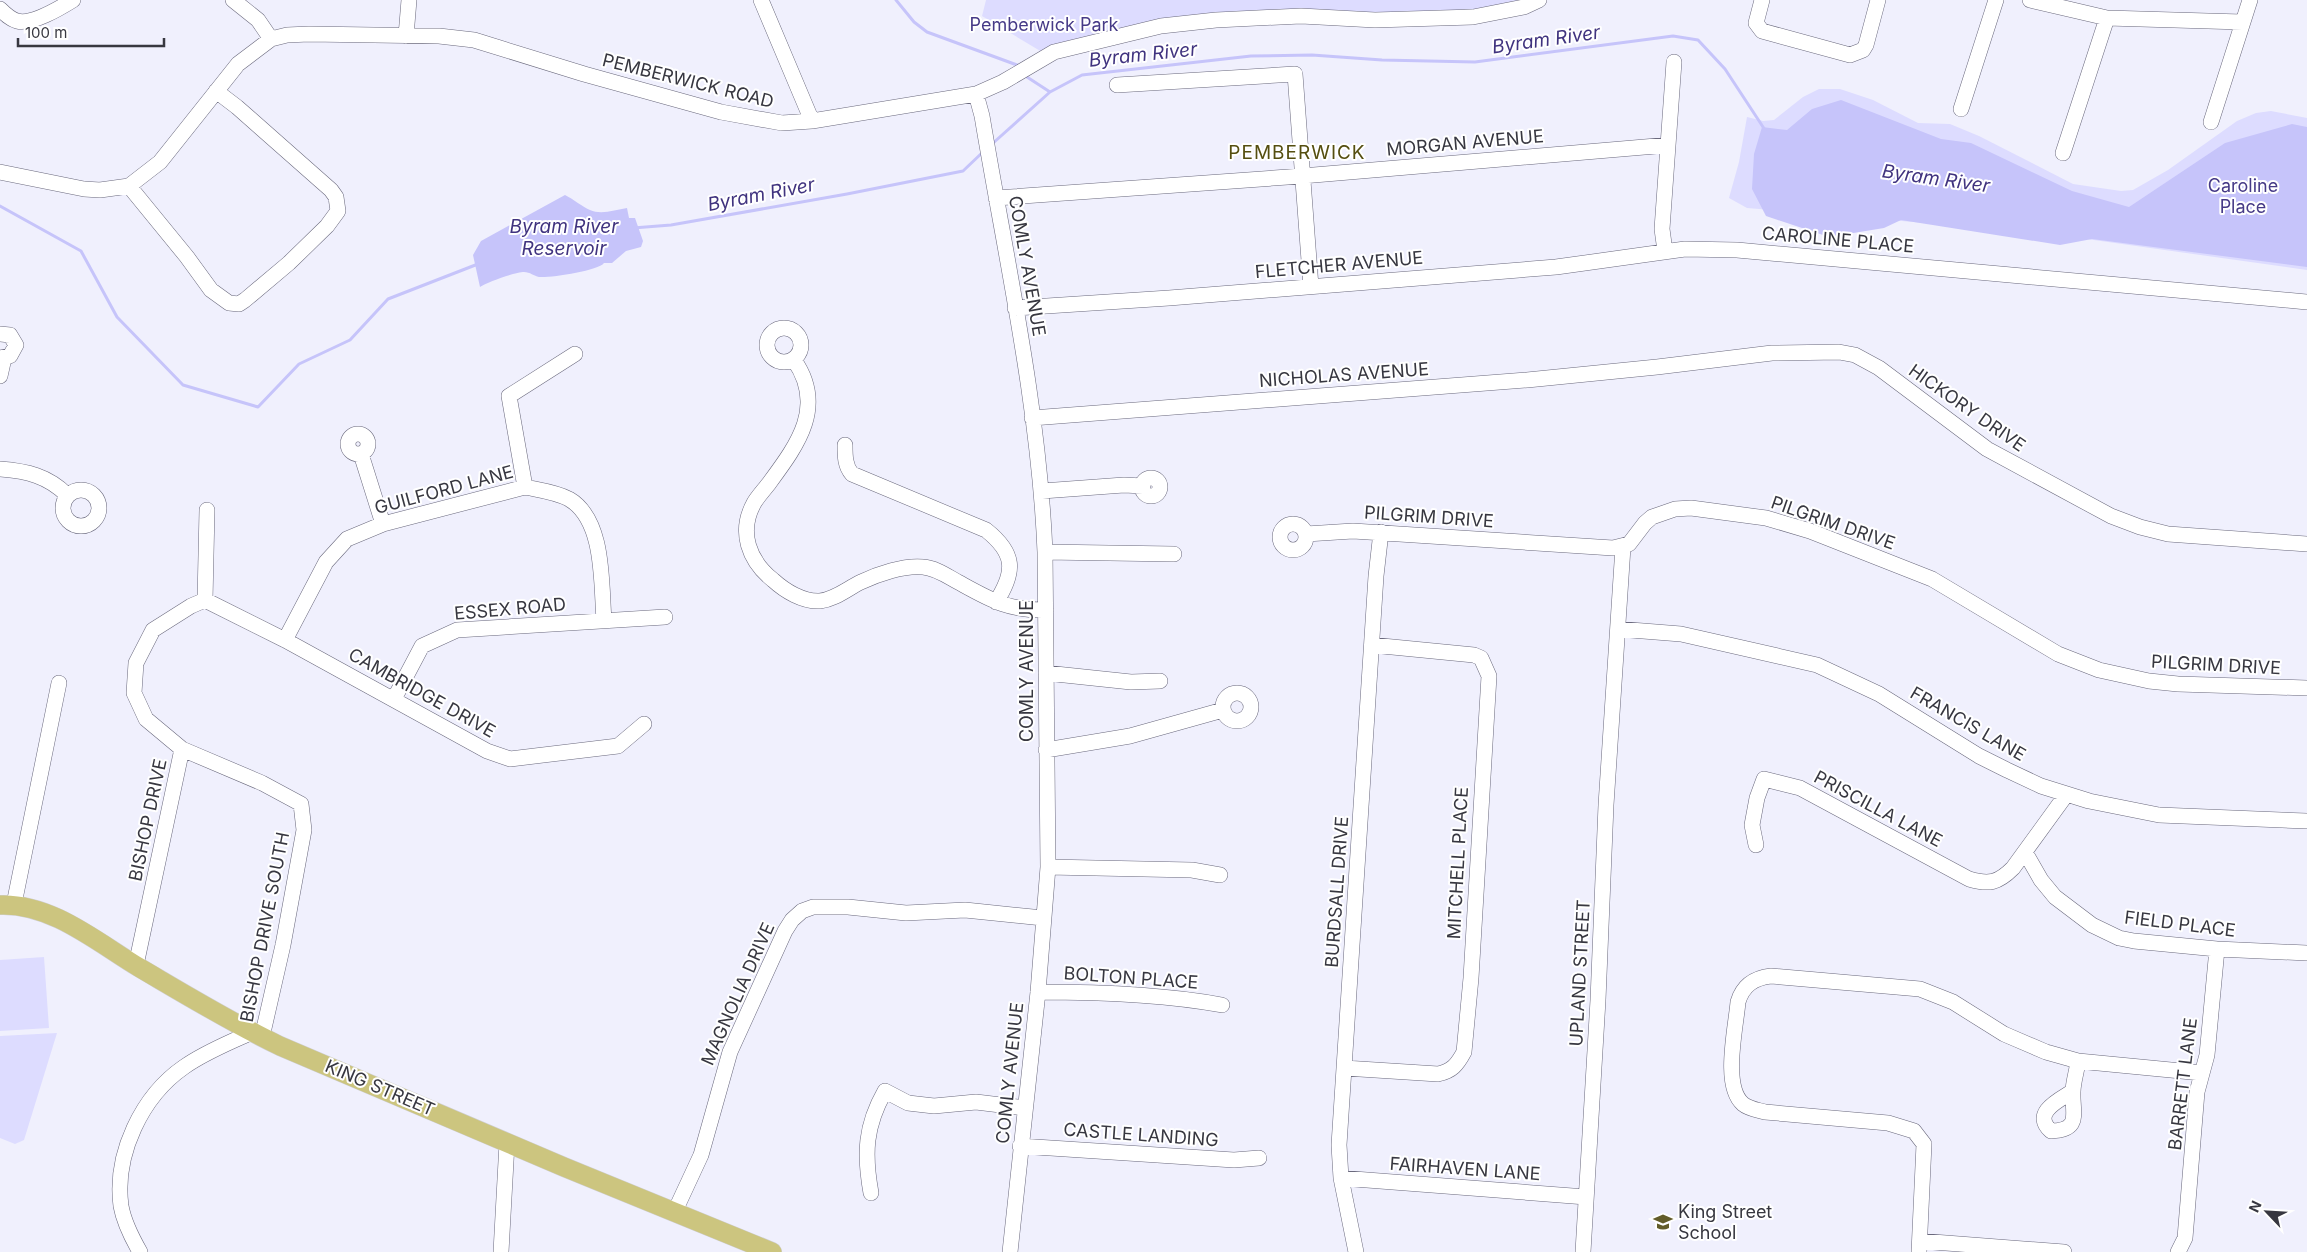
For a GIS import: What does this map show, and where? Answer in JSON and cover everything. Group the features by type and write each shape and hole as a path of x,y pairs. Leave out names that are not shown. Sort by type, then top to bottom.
{"main road":[{"name":"KING STREET","path":"7,904 75,925 136,965 257,1035 507,1143 772,1252"}],"street":[{"path":"0,9 14,20 25,21 51,13 74,0"},
{"path":"0,172 84,189 100,190 129,186 160,162 238,64 271,38 258,20 233,0"},
{"path":"406,36 410,0"},
{"path":"761,0 812,121"},
{"name":"PEMBERWICK ROAD","path":"271,38 309,34 439,36 474,40 584,74 721,112 782,123 812,121 976,94 1003,82 1054,52 1161,26 1216,20 1301,16 1375,20 1473,18 1524,7 1540,0"},
{"path":"1762,0 1756,23 1762,31 1850,55 1863,50 1866,45 1878,0"},
{"path":"1961,109 1996,0"},
{"path":"2030,0 2107,18 2242,22"},
{"path":"2211,122 2250,0"},
{"path":"2064,153 2107,18"},
{"path":"1665,251 1662,229 1674,62"},
{"path":"1118,85 1295,74 1311,286"},
{"path":"129,186 188,257 211,290 229,303 239,304 245,300 289,263 327,226 338,211 336,197 331,190 237,106 216,91"},
{"name":"COMLY AVENUE","path":"976,94 984,126 1032,418 1042,492 1045,552 1048,867 1038,992 1010,1252"},
{"name":"MORGAN AVENUE","path":"996,198 1302,176 1668,145"},
{"name":"CAROLINE PLACE","path":"1665,251 1685,248 1737,250 2307,302"},
{"name":"FLETCHER AVENUE","path":"1015,308 1556,267 1665,251"},
{"path":"0,334 10,335 16,346 10,356 2,358 0,376"},
{"name":"HICKORY DRIVE","path":"1657,368 1772,352 1839,352 1855,355 1879,368 1987,449 2111,516 2140,528 2168,534 2307,544"},
{"path":"525,487 509,396 575,354"},
{"path":"794,360 806,380 809,395 808,411 792,451 755,501 750,511 747,535 748,545 759,569 787,591 808,600 820,601 843,593 862,582 899,569 924,567 935,570 996,602 1022,610 1046,610"},
{"name":"NICHOLAS AVENUE","path":"1032,418 1527,380 1657,368"},
{"path":"845,445 845,460 848,470 852,474 986,530 1002,543 1010,560 1006,585 996,602"},
{"path":"361,454 383,524"},
{"path":"0,469 24,472 47,478 68,495"},
{"path":"1042,492 1124,485 1143,486"},
{"name":"GUILFORD LANE","path":"285,640 326,562 347,539 383,524 525,487 548,491 570,500 589,520 598,544 604,620"},
{"name":"PILGRIM DRIVE","path":"1306,534 1353,531 1381,532 1623,547 1629,544 1652,517 1675,508 1691,508 1766,518 1818,534 1932,579 2058,654 2098,670 2142,680 2178,684 2307,688"},
{"path":"205,600 207,510"},
{"name":"BURDSALL DRIVE","path":"1356,1252 1341,1178 1339,1145 1376,576 1381,532"},
{"name":"UPLAND STREET","path":"1582,1252 1623,547"},
{"path":"1045,552 1174,554"},
{"name":"BISHOP DRIVE","path":"136,965 182,749 146,719 134,693 136,663 152,630 191,606 205,600"},
{"name":"CAMBRIDGE DRIVE","path":"205,600 285,640 487,751 510,759 618,746 644,724"},
{"name":"ESSEX ROAD","path":"394,699 422,646 456,630 665,617"},
{"name":"FRANCIS LANE","path":"1618,629 1681,634 1817,665 1878,694 1979,756 2066,795 2111,807 2159,814 2307,822"},
{"name":"MITCHELL PLACE","path":"1344,1068 1438,1074 1447,1072 1458,1063 1464,1052 1471,978 1489,676 1481,658 1474,655 1372,645"},
{"path":"1046,673 1131,682 1160,681"},
{"path":"7,904 58,683"},
{"path":"1046,750 1130,736 1223,710"},
{"name":"BISHOP DRIVE SOUTH","path":"182,749 262,783 301,804 304,830 283,945 257,1035"},
{"name":"PRISCILLA LANE","path":"1756,845 1752,825 1757,798 1764,779 1800,788 1940,863 1979,881 1989,882 2004,878 2025,852"},
{"path":"2025,852 2066,795"},
{"name":"FIELD PLACE","path":"2025,852 2041,880 2055,897 2073,912 2108,933 2134,941 2217,949 2307,953"},
{"path":"1048,867 1192,870 1220,875"},
{"name":"MAGNOLIA DRIVE","path":"675,1211 701,1156 730,1052 785,931 792,920 802,911 821,907 848,907 906,913 965,910 1043,918"},
{"name":"BARRETT LANE","path":"2178,1252 2185,1238 2198,1092 2206,1055 2217,949"},
{"path":"2064,1252 1920,1247 1924,1144 1914,1132 1888,1123 1765,1112 1751,1108 1739,1099 1733,1078 1732,1059 1738,1002 1746,986 1760,977 1771,976 1920,989 1953,1002 2004,1034 2033,1047 2078,1061 2202,1073"},
{"name":"BOLTON PLACE","path":"1038,992 1068,992 1196,1000 1222,1005"},
{"path":"140,1252 128,1231 121,1206 121,1184 126,1152 134,1126 147,1103 182,1068 202,1055 257,1035"},
{"path":"2073,1091 2078,1061"},
{"path":"871,1193 867,1170 867,1144 870,1120 885,1091 908,1103 934,1106 976,1102 1025,1108"},
{"path":"501,1252 507,1143"},
{"name":"CASTLE LANDING","path":"1020,1146 1234,1160 1259,1158"},
{"name":"FAIRHAVEN LANE","path":"1341,1178 1586,1197"}],"green space":[{"name":"Pemberwick Park","path":"986,0 1525,0 1454,13 1285,12 1042,52 982,16"},
{"name":"Caroline Place","path":"1819,89 1840,89 1873,100 1918,123 1950,124 1979,136 2073,184 2121,191 2133,190 2168,170 2237,121 2256,113 2271,111 2307,118 2307,270 2044,233 1747,208 1729,198 1739,162 1747,117 1763,121 1774,120 1803,97"},
{"path":"44,957 49,1028 0,1031 0,960"},
{"path":"57,1033 24,1140 15,1144 0,1138 0,1036"}],"water":[{"name":"Caroline Place","path":"1841,100 1941,139 1971,143 2072,191 2129,207 2225,143 2292,124 2307,127 2307,267 2092,239 2060,245 1901,220 1884,228 1829,237 1766,216 1752,189 1754,154 1762,127 1787,130 1812,109"},
{"name":"Byram River Reservoir","path":"565,195 587,209 594,211 608,212 627,208 629,218 635,218 643,241 641,247 626,251 612,263 604,263 593,269 545,277 520,272 480,287 473,255 481,241"}],"waterway":[{"path":"896,0 914,22 927,32 1017,65"},
{"name":"Byram River","path":"992,144 1050,92 1082,75 1251,56 1312,55 1382,60 1475,62 1673,36 1698,40 1725,69 1765,130"},
{"path":"1027,77 1050,92"},
{"name":"Byram River","path":"633,228 671,225 847,194 963,171 984,151"},
{"name":"Byram River","path":"0,206 81,251 117,317 183,385 258,407 299,364 350,340 388,299 478,264"}],"place":[{"name":"King Street School","path":"1663,1222"}],"district":[{"name":"PEMBERWICK","path":"1297,152"}]}
